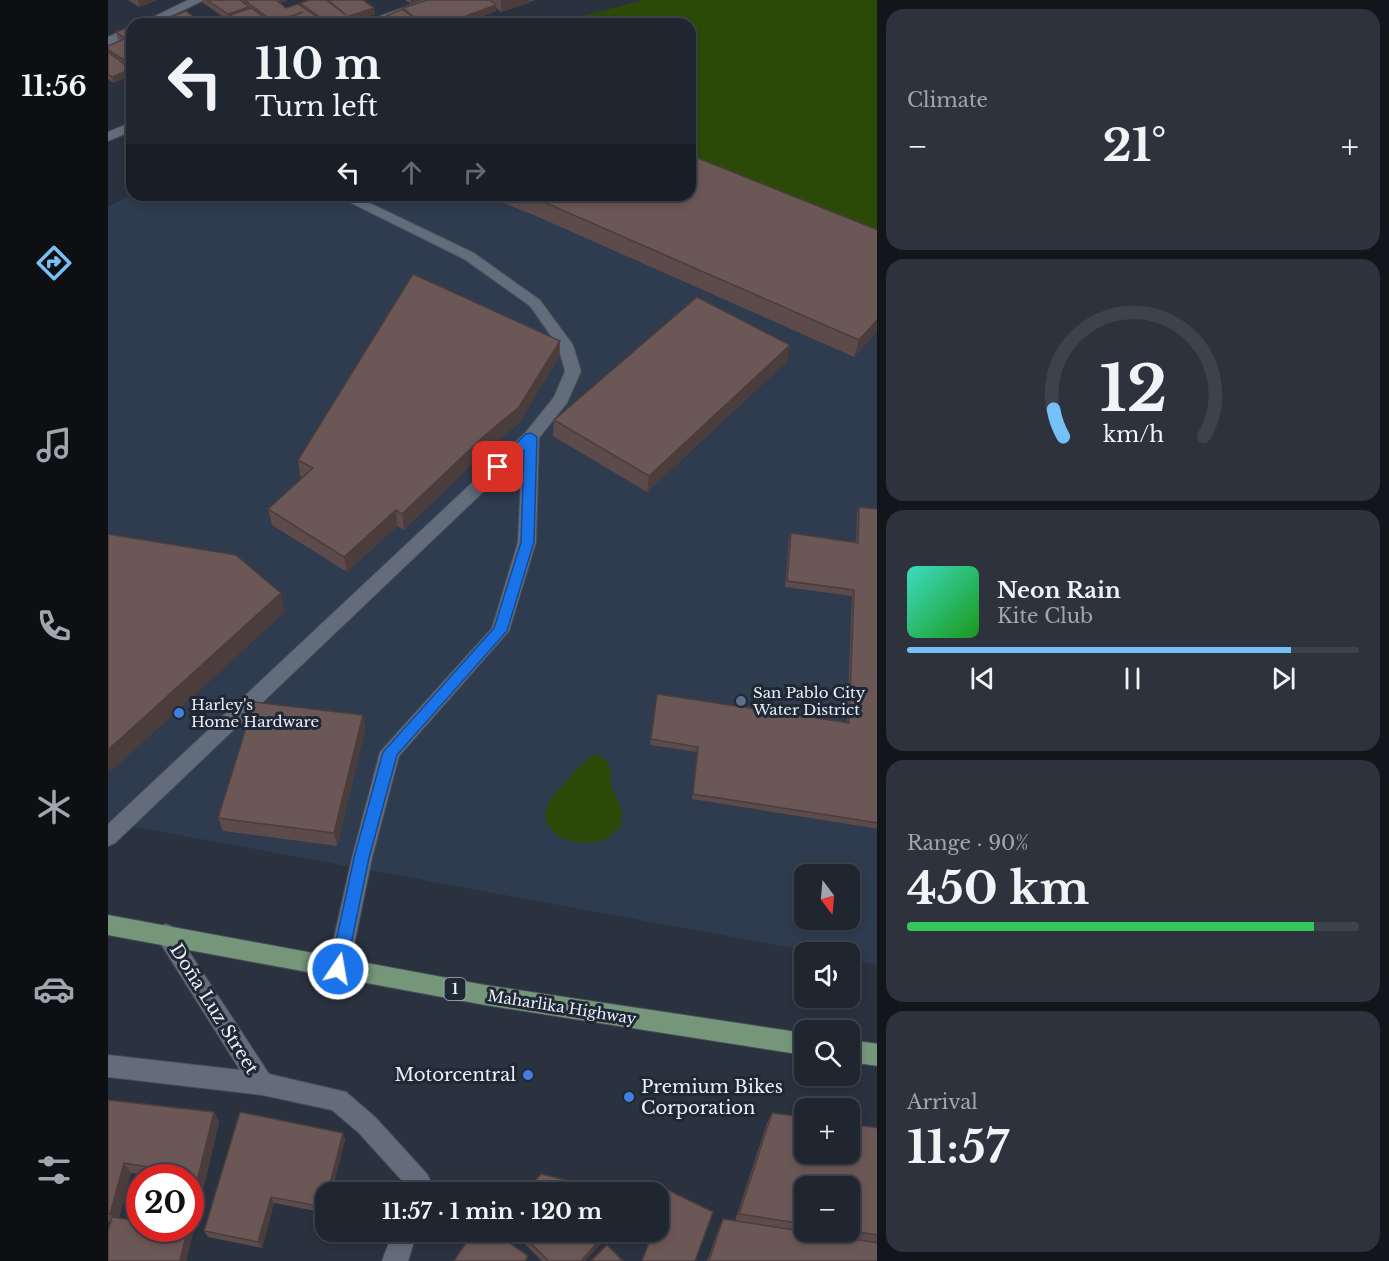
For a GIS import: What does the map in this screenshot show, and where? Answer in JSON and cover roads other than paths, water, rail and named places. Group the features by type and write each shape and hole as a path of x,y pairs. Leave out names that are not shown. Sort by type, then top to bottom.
{"main road":[{"name":"Maharlika Highway","path":"108,925 506,999 794,1042"},
{"path":"860,1053 877,1055"}],"street":[{"path":"382,18 435,0"},
{"path":"157,18 190,1"},
{"path":"108,42 126,33"},
{"path":"108,137 126,129"},
{"path":"108,837 531,437 561,399 573,371 565,345 534,303 469,256 354,201"},
{"path":"338,969 362,858 390,752 500,631 527,542 531,437"},
{"name":"Doña Luz Street","path":"166,934 262,1084"},
{"name":"Doña Luz Street","path":"108,1066 262,1084 338,1100 367,1125 414,1182"},
{"path":"394,1261 402,1242"}],"place":[{"name":"San Pablo City Water District","path":"741,701"},
{"name":"Harley's Home Hardware","path":"179,713"},
{"name":"Motorcentral","path":"528,1075"},
{"name":"Premium Bikes Corporation","path":"629,1097"}]}
